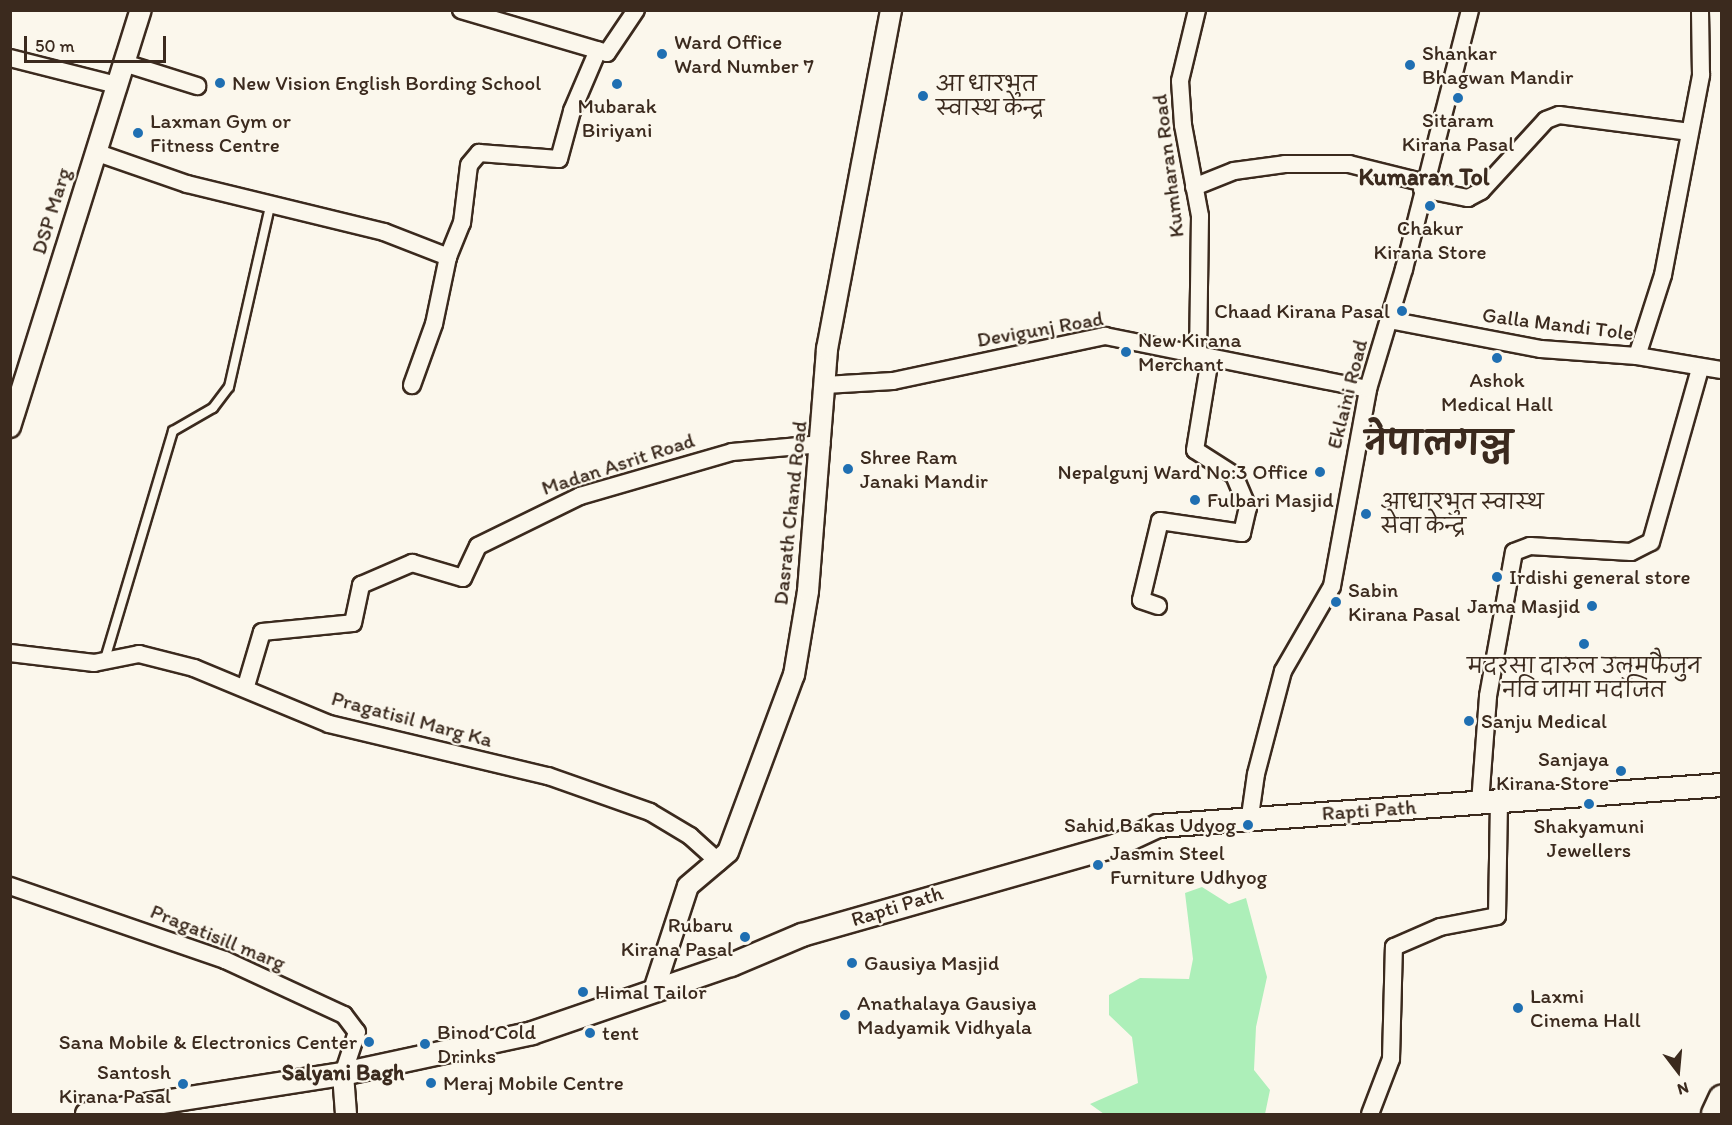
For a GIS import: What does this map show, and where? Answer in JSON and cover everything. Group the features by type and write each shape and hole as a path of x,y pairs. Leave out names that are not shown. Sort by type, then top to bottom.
{"main road":[{"name":"Rapti Path","path":"87,1114 343,1074 563,1024 654,990 731,965 802,935 1117,845 1158,825 1250,816 1722,785"},
{"path":"1714,1114 1722,1099"}],"street":[{"name":"DSP Marg","path":"10,427 141,10"},
{"path":"460,10 607,52 636,10"},
{"name":"Dasrath Chand Road","path":"654,990 688,886 729,852 794,675 808,591 822,444 825,385 838,275 891,10"},
{"name":"Kumharan Road","path":"1158,606 1141,600 1160,521 1242,532 1248,508 1233,475 1195,450 1204,356 1200,216 1180,81 1197,10"},
{"name":"Eklaini Road","path":"1250,816 1256,774 1282,671 1332,586 1368,389 1389,320 1423,186 1451,93 1470,10"},
{"path":"1637,356 1663,275 1701,75 1700,10"},
{"path":"412,384 434,324 448,257 462,224 469,165 478,153 559,159 572,111 598,50"},
{"path":"10,58 117,85"},
{"path":"124,63 197,86"},
{"path":"1194,187 1234,171 1285,164 1349,164 1468,198 1481,191 1546,120 1559,115 1690,132"},
{"path":"95,152 187,184 384,232 448,257"},
{"name":"Galla Mandi Tole","path":"1389,320 1541,349 1637,356 1700,369 1722,370"},
{"name":"Devigunj Road","path":"825,385 893,381 1105,336 1368,389"},
{"path":"1370,1114 1391,1059 1394,947 1440,927 1497,916 1490,802 1490,686 1514,552 1530,546 1631,552 1651,542 1700,369"},
{"name":"Madan Asrit Road","path":"246,686 262,632 353,623 361,585 412,563 463,578 478,546 580,496 732,452 822,444"},
{"name":"Pragatisil Marg Ka","path":"10,653 94,663 139,654 246,686 329,724 548,776 650,812 690,836 719,862"},
{"name":"Pragatisill marg","path":"10,886 225,960 344,1015 357,1032 343,1074"},
{"path":"343,1074 346,1114"}],"lane":[{"path":"105,659 173,432 213,408 230,387 270,206"}],"green space":[{"path":"1202,887 1229,904 1246,898 1267,977 1256,1027 1254,1070 1270,1090 1265,1114 1104,1114 1090,1104 1138,1083 1132,1037 1109,1015 1109,995 1140,978 1189,979 1193,959 1185,893"}],"place":[{"name":"Ward Office Ward Number 7","path":"662,54"},
{"name":"Shankar Bhagwan Mandir","path":"1410,65"},
{"name":"New Vision English Bording School","path":"220,83"},
{"name":"Mubarak Biriyani","path":"617,84"},
{"name":"आ धारभुत स्वास्थ केन्द्र","path":"923,96"},
{"name":"Sitaram Kirana Pasal","path":"1458,98"},
{"name":"Laxman Gym or Fitness Centre","path":"138,133"},
{"name":"Chakur Kirana Store","path":"1430,206"},
{"name":"Chaad Kirana Pasal","path":"1402,311"},
{"name":"New Kirana Merchant","path":"1126,352"},
{"name":"Ashok Medical Hall","path":"1497,358"},
{"name":"Shree Ram Janaki Mandir","path":"848,469"},
{"name":"Nepalgunj Ward No:3 Office","path":"1320,472"},
{"name":"Fulbari Masjid","path":"1195,500"},
{"name":"आधारभुत स्वास्थ सेवा केन्द्र","path":"1366,514"},
{"name":"Irdishi general store","path":"1497,577"},
{"name":"Sabin Kirana Pasal","path":"1336,602"},
{"name":"Jama Masjid","path":"1592,606"},
{"name":"मदरसा दारुल उलुमफैजुन नवि जामा मदजित","path":"1584,644"},
{"name":"Sanju Medical","path":"1469,721"},
{"name":"Sanjaya Kirana Store","path":"1621,771"},
{"name":"Shakyamuni Jewellers","path":"1589,804"},
{"name":"Sahid Bakas Udyog","path":"1248,825"},
{"name":"Jasmin Steel Furniture Udhyog","path":"1098,865"},
{"name":"Rubaru Kirana Pasal","path":"745,937"},
{"name":"Gausiya Masjid","path":"852,963"},
{"name":"Himal Tailor","path":"583,992"},
{"name":"Laxmi Cinema Hall","path":"1518,1008"},
{"name":"Anathalaya Gausiya Madyamik Vidhyala","path":"845,1015"},
{"name":"tent","path":"590,1033"},
{"name":"Sana Mobile & Electronics Center","path":"369,1042"},
{"name":"Binod Cold Drinks","path":"425,1044"},
{"name":"Meraj Mobile Centre","path":"431,1083"},
{"name":"Santosh Kirana Pasal","path":"183,1084"}],"district":[{"name":"Kumaran Tol","path":"1424,177"},
{"name":"नेपालगञ्ज","path":"1439,443"},
{"name":"Salyani Bagh","path":"343,1073"}]}
